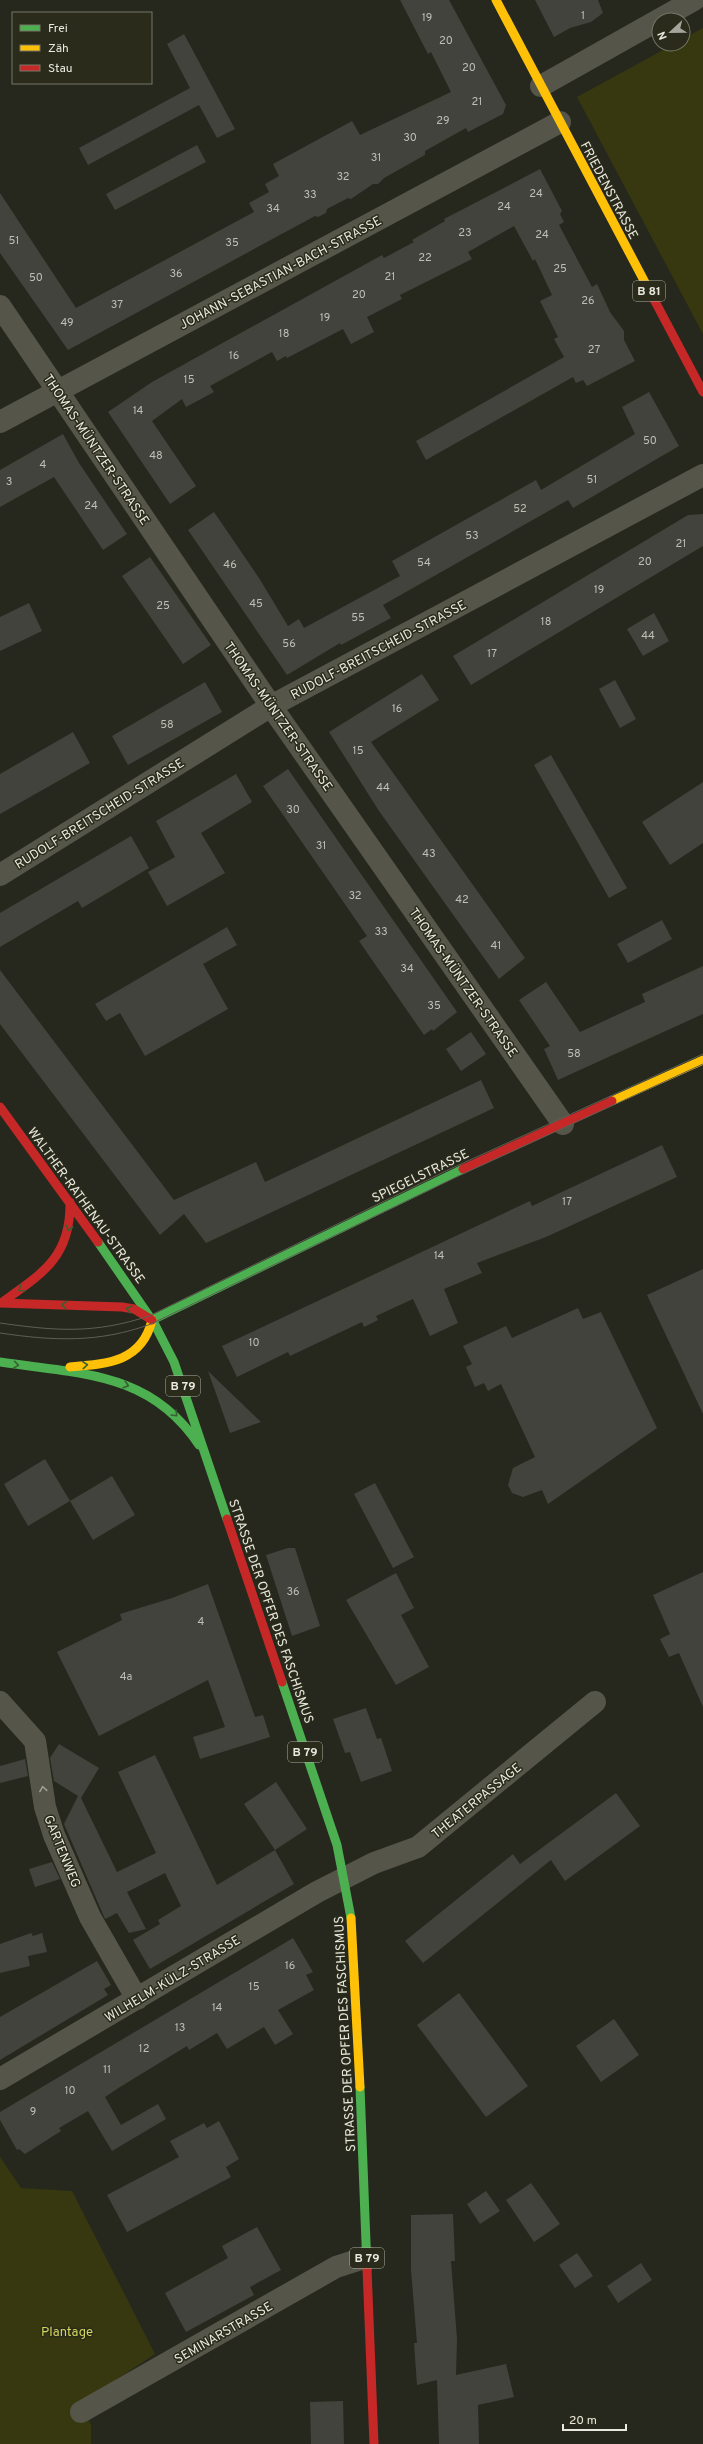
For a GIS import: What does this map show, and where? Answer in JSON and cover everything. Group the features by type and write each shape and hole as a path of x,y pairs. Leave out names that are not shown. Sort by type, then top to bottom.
{"main road":[{"name":"FRIEDENSTRASSE","path":"496,0 703,392"},
{"name":"SPIEGELSTRASSE","path":"152,1320 451,1174 703,1060"},
{"name":"WALTHER-RATHENAU-STRASSE","path":"0,1107 120,1270 152,1320"},
{"path":"0,1303 39,1274 63,1248 70,1225 70,1202"},
{"path":"0,1303 122,1307 134,1309 152,1320 149,1336 143,1345 131,1353 93,1365 32,1368"},
{"name":"STRASSE DER OPFER DES FASCHISMUS","path":"152,1320 179,1374 326,1812 345,1878 354,1940 374,2444"},
{"path":"0,1362 76,1374 124,1384 144,1391 167,1406 184,1424 207,1456"}],"street":[{"path":"541,86 694,0"},
{"name":"JOHANN-SEBASTIAN-BACH-STRASSE","path":"0,422 560,122"},
{"name":"THOMAS-MÜNTZER-STRASSE","path":"0,306 271,706 563,1124"},
{"name":"RUDOLF-BREITSCHEID-STRASSE","path":"0,875 271,706 703,475"},
{"name":"GARTENWEG","path":"0,1702 35,1741 46,1807 54,1835 90,1917 137,1999"},
{"name":"THEATERPASSAGE","path":"345,1878 374,1863 418,1847 595,1702"},
{"name":"WILHELM-KÜLZ-STRASSE","path":"0,2078 345,1878"},
{"name":"SEMINARSTRASSE","path":"81,2412 336,2267 367,2257"}],"green space":[{"path":"703,28 703,334 577,97 659,52 691,52 691,35"},
{"name":"Plantage","path":"0,2157 21,2188 72,2191 155,2354 81,2403 91,2425 91,2444 0,2444"}],"building":[{"path":"400,0 449,0 506,105 503,114 468,132 466,128 425,151 425,155 384,178 378,184 373,184 351,199 348,198 327,209 326,213 318,217 315,216 68,350 0,253 0,193 76,308 254,212 249,203 269,192 265,184 279,176 273,164 352,121 360,135 451,92 431,52 428,54"},
{"path":"535,0 598,0 603,13 591,22 570,28 554,37"},
{"path":"184,34 235,129 217,138 199,105 88,165 79,148 190,88 167,44"},
{"path":"197,145 206,162 115,210 106,194"},
{"path":"540,169 562,211 560,214 564,222 559,225 592,287 597,284 610,312 624,331 624,340 635,361 587,386 583,380 576,383 573,377 426,460 416,441 564,357 554,339 558,337 540,301 552,295 535,259 533,261 514,226 468,252 472,259 400,295 402,299 367,317 374,332 351,344 343,329 287,358 286,356 277,361 272,352 210,386 214,392 186,407 182,399 152,421 196,486 170,504 108,412 152,382 382,255 384,258 414,242 412,240 445,221 444,219"},
{"path":"649,392 679,446 573,508 568,500 383,605 391,618 341,645 340,643 287,675 188,530 214,512 259,578 288,626 299,619 304,628 400,576 392,561 536,480 541,490 635,434 622,407"},
{"path":"63,434 79,463 127,534 103,550 54,477 0,507 0,470"},
{"path":"703,514 703,546 471,685 453,656 688,515"},
{"path":"150,557 211,645 183,664 122,576"},
{"path":"29,603 42,631 0,651 0,617"},
{"path":"654,613 669,641 643,656 627,629"},
{"path":"422,674 439,700 371,742 525,958 499,979 379,811 329,732"},
{"path":"615,680 636,719 620,728 599,689"},
{"path":"205,682 222,712 128,765 112,736"},
{"path":"73,732 90,763 0,814 0,774"},
{"path":"551,755 627,888 609,898 534,765"},
{"path":"288,769 457,1012 433,1031 432,1029 424,1035 359,941 367,936 263,786"},
{"path":"236,774 252,802 201,833 225,873 167,906 148,872 175,857 156,821"},
{"path":"703,782 703,843 670,865 642,822"},
{"path":"131,836 149,868 82,908 78,901 0,947 0,913"},
{"path":"662,920 672,939 628,963 617,944"},
{"path":"227,927 237,945 203,964 228,1009 145,1056 120,1013 106,1021 95,1004"},
{"path":"703,966 703,1014 558,1080 544,1049 550,1046 519,1000 546,982 580,1032 645,1002 642,994"},
{"path":"0,970 174,1200 256,1162 265,1182 481,1080 494,1108 206,1243 184,1214 160,1235 0,1024"},
{"path":"471,1032 486,1054 461,1071 446,1049"},
{"path":"662,1145 677,1177 546,1237 477,1263 482,1273 444,1289 458,1323 430,1336 413,1299 376,1316 378,1320 364,1327 362,1322 290,1356 288,1352 237,1377 222,1346 530,1201 532,1206"},
{"path":"703,1269 703,1414 647,1295"},
{"path":"578,1308 583,1319 601,1312 657,1428 548,1504 542,1490 523,1497 512,1493 508,1485 513,1468 535,1457 501,1384 488,1391 484,1383 475,1387 466,1367 472,1364 463,1346 506,1326 512,1338"},
{"path":"208,1371 261,1422 230,1433"},
{"path":"45,1459 70,1501 28,1526 4,1484"},
{"path":"112,1476 135,1515 93,1540 70,1501"},
{"path":"375,1483 414,1557 393,1568 354,1494"},
{"path":"288,1548 295,1548 320,1626 292,1636 266,1555"},
{"path":"703,1572 703,1707 679,1653 669,1657 660,1639 670,1634 653,1595"},
{"path":"396,1573 414,1608 401,1615 429,1667 396,1685 346,1600"},
{"path":"208,1584 255,1717 263,1715 270,1737 200,1759 193,1737 225,1727 208,1680 99,1736 57,1652 122,1620 120,1614 172,1598"},
{"path":"366,1708 377,1739 381,1738 392,1771 361,1782 350,1752 345,1753 333,1719"},
{"path":"59,1744 99,1768 81,1798 117,1872 156,1853 118,1772 155,1755 217,1885 275,1850 294,1884 150,1969 133,1940 160,1924 158,1920 181,1906 165,1873 127,1892 146,1929 129,1933 117,1913 105,1919 64,1824 78,1796 54,1781 50,1758"},
{"path":"25,1759 28,1776 0,1783 0,1766"},
{"path":"276,1782 307,1829 275,1850 244,1804"},
{"path":"616,1793 640,1826 565,1881 551,1860 423,1963 405,1941 513,1854 520,1864"},
{"path":"52,1862 60,1879 35,1887 29,1869"},
{"path":"31,1933 33,1936 42,1933 47,1952 28,1956 30,1966 0,1973 0,1944"},
{"path":"293,1938 313,1972 306,1975 314,1990 278,2010 293,2034 275,2045 264,2027 227,2049 217,2033 189,2050 187,2046 120,2087 105,2097 121,2125 158,2104 166,2119 112,2151 88,2111 59,2128 61,2131 25,2154 19,2149 17,2150 0,2120 0,2112"},
{"path":"97,1961 111,1985 104,1989 108,1995 0,2060 0,2017"},
{"path":"459,1993 528,2086 486,2117 417,2025"},
{"path":"614,2019 639,2055 601,2082 576,2046"},
{"path":"219,2121 239,2159 226,2167 231,2177 127,2232 107,2195 179,2157 170,2141 204,2123 207,2128"},
{"path":"531,2183 560,2224 534,2242 506,2200"},
{"path":"486,2191 500,2211 480,2224 467,2204"},
{"path":"453,2214 455,2261 451,2261 457,2339 456,2375 506,2364 514,2397 478,2405 479,2444 439,2444 437,2380 417,2385 414,2343 417,2343 411,2270 411,2215"},
{"path":"257,2227 281,2270 250,2287 254,2295 186,2332 165,2293 228,2258 222,2246"},
{"path":"577,2253 593,2276 575,2288 559,2265"},
{"path":"641,2263 652,2280 618,2303 607,2286"},
{"path":"343,2401 344,2444 311,2444 310,2402"}],"tram line":[{"path":"0,1323 39,1328 75,1329 110,1326 149,1316 450,1169 703,1054"},
{"path":"0,1333 39,1338 76,1339 113,1335 151,1324 454,1178 703,1064"}],"traffic: fast":[{"path":"152,1320 463,1169"},
{"path":"98,1242 154,1323 174,1362 227,1519"},
{"path":"0,1362 85,1374 111,1380 135,1389 158,1402 180,1421 199,1445"},
{"path":"282,1682 337,1845 351,1918"},
{"path":"360,2087 367,2269"}],"traffic: slow":[{"path":"496,0 649,290"},
{"path":"612,1101 703,1060"},
{"path":"70,1367 110,1362 131,1353 140,1345 147,1334 152,1320"},
{"path":"351,1918 360,2087"}],"traffic: jam":[{"path":"649,290 703,392"},
{"path":"463,1169 612,1101"},
{"path":"0,1107 98,1242"},
{"path":"1,1303 29,1283 51,1262 65,1237 69,1221 70,1202"},
{"path":"0,1303 122,1307 134,1309 152,1320"},
{"path":"227,1519 282,1682"},
{"path":"367,2269 374,2444"}]}
